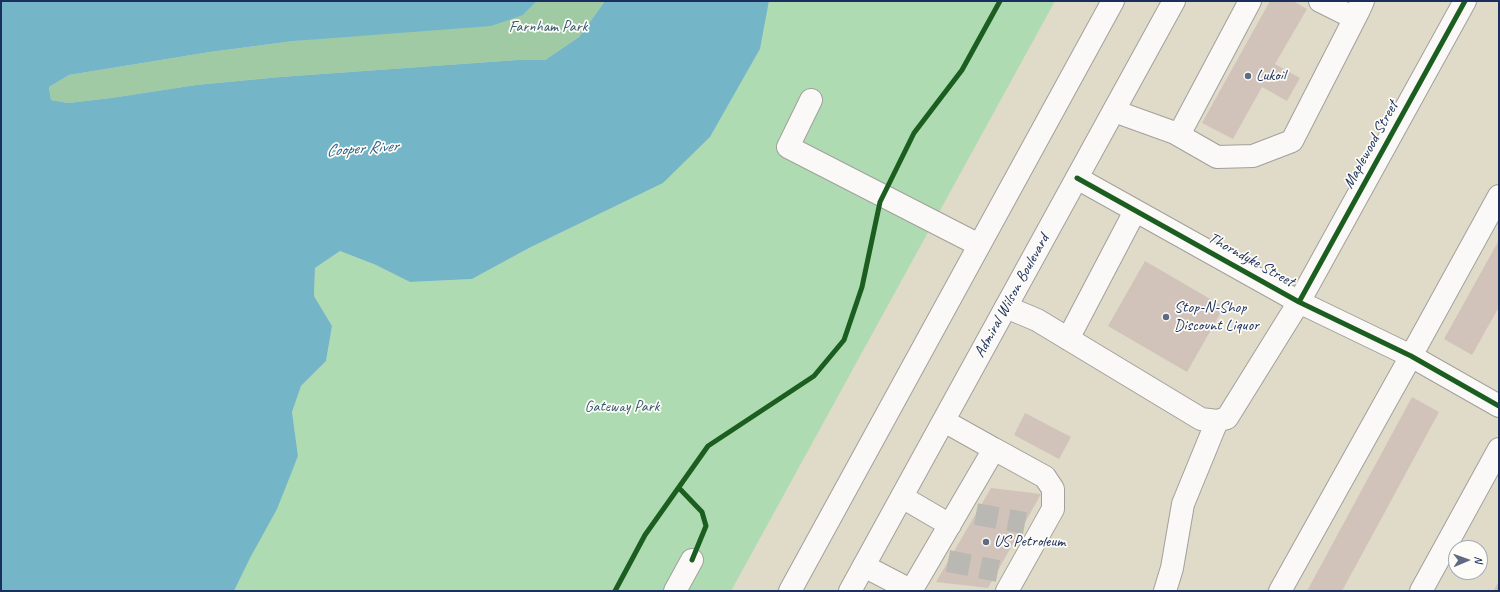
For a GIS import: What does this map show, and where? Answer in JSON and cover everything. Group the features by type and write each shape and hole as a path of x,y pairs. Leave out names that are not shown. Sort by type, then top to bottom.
{"main road":[{"path":"790,591 1114,1"},
{"name":"Admiral Wilson Boulevard","path":"850,591 1174,1"},
{"path":"1175,133 1182,129 1250,1"},
{"path":"1320,1 1348,15 1361,6"},
{"name":"Maplewood Street","path":"1217,421 1227,418 1299,302 1465,1"},
{"path":"1114,111 1175,133 1217,157 1253,156 1292,141 1361,6"},
{"path":"811,100 788,147 979,245"},
{"name":"Thorndyke Street","path":"1077,178 1299,302 1411,356 1499,406"},
{"path":"1280,591 1499,196"},
{"path":"1068,339 1135,211"},
{"path":"1006,307 1037,320 1201,419 1217,421 1183,504 1172,568 1165,591"},
{"path":"944,421 1046,477 1053,489 1052,509 1034,524 1007,578"},
{"path":"864,566 912,591 941,557 950,525 968,510 994,449"},
{"path":"1421,591 1499,449"},
{"path":"902,497 950,525"},
{"path":"675,591 692,560"}],"green space":[{"name":"Farnham Park","path":"537,1 605,1 579,37 545,60 517,60 280,77 196,85 68,103 51,100 49,87 69,75 210,52 523,15"},
{"name":"Gateway Park","path":"769,1 1055,1 731,591 234,591 298,456 292,412 301,386 326,361 332,326 314,296 315,268 340,251 376,265 410,282 472,279 529,248 663,183 710,137 760,49"}],"water":[{"name":"Cooper River","path":"1,1 537,1 523,15 491,26 294,41 210,52 69,75 49,87 51,100 68,103 196,85 280,77 517,60 545,60 579,37 605,1 769,1 760,49 710,137 663,183 529,248 472,279 410,282 376,265 340,251 315,268 314,296 332,326 326,361 301,386 292,412 298,456 277,509 234,591 1,591"}],"building":[{"name":"Lukoil","path":"1270,1 1293,1 1307,9 1275,64 1300,78 1287,101 1262,87 1233,139 1202,123"},
{"path":"1499,240 1499,307 1472,355 1444,339"},
{"name":"Stop-N-Shop Discount Liquor","path":"1145,261 1224,307 1187,372 1108,326"},
{"path":"1412,397 1439,412 1386,510 1342,591 1307,591"},
{"path":"1025,413 1071,437 1059,459 1014,435"},
{"name":"US Petroleum","path":"991,488 1041,494 988,588 936,582"},
{"path":"1499,581 1499,591 1494,591 1494,590"}],"tunnel":[{"path":"976,514 1025,523"},
{"path":"948,561 998,571"}],"cycle path":[{"path":"615,591 645,535 708,446 814,376 844,340 862,287 880,202 914,133 962,70 1000,1"},
{"path":"1299,302 1465,1"},
{"path":"1077,178 1299,302 1411,356 1499,406"},
{"path":"679,488 702,512 706,526 692,560"}],"place":[{"name":"Lukoil","path":"1248,76"},
{"name":"Stop-N-Shop Discount Liquor","path":"1166,317"},
{"name":"US Petroleum","path":"986,542"}]}
